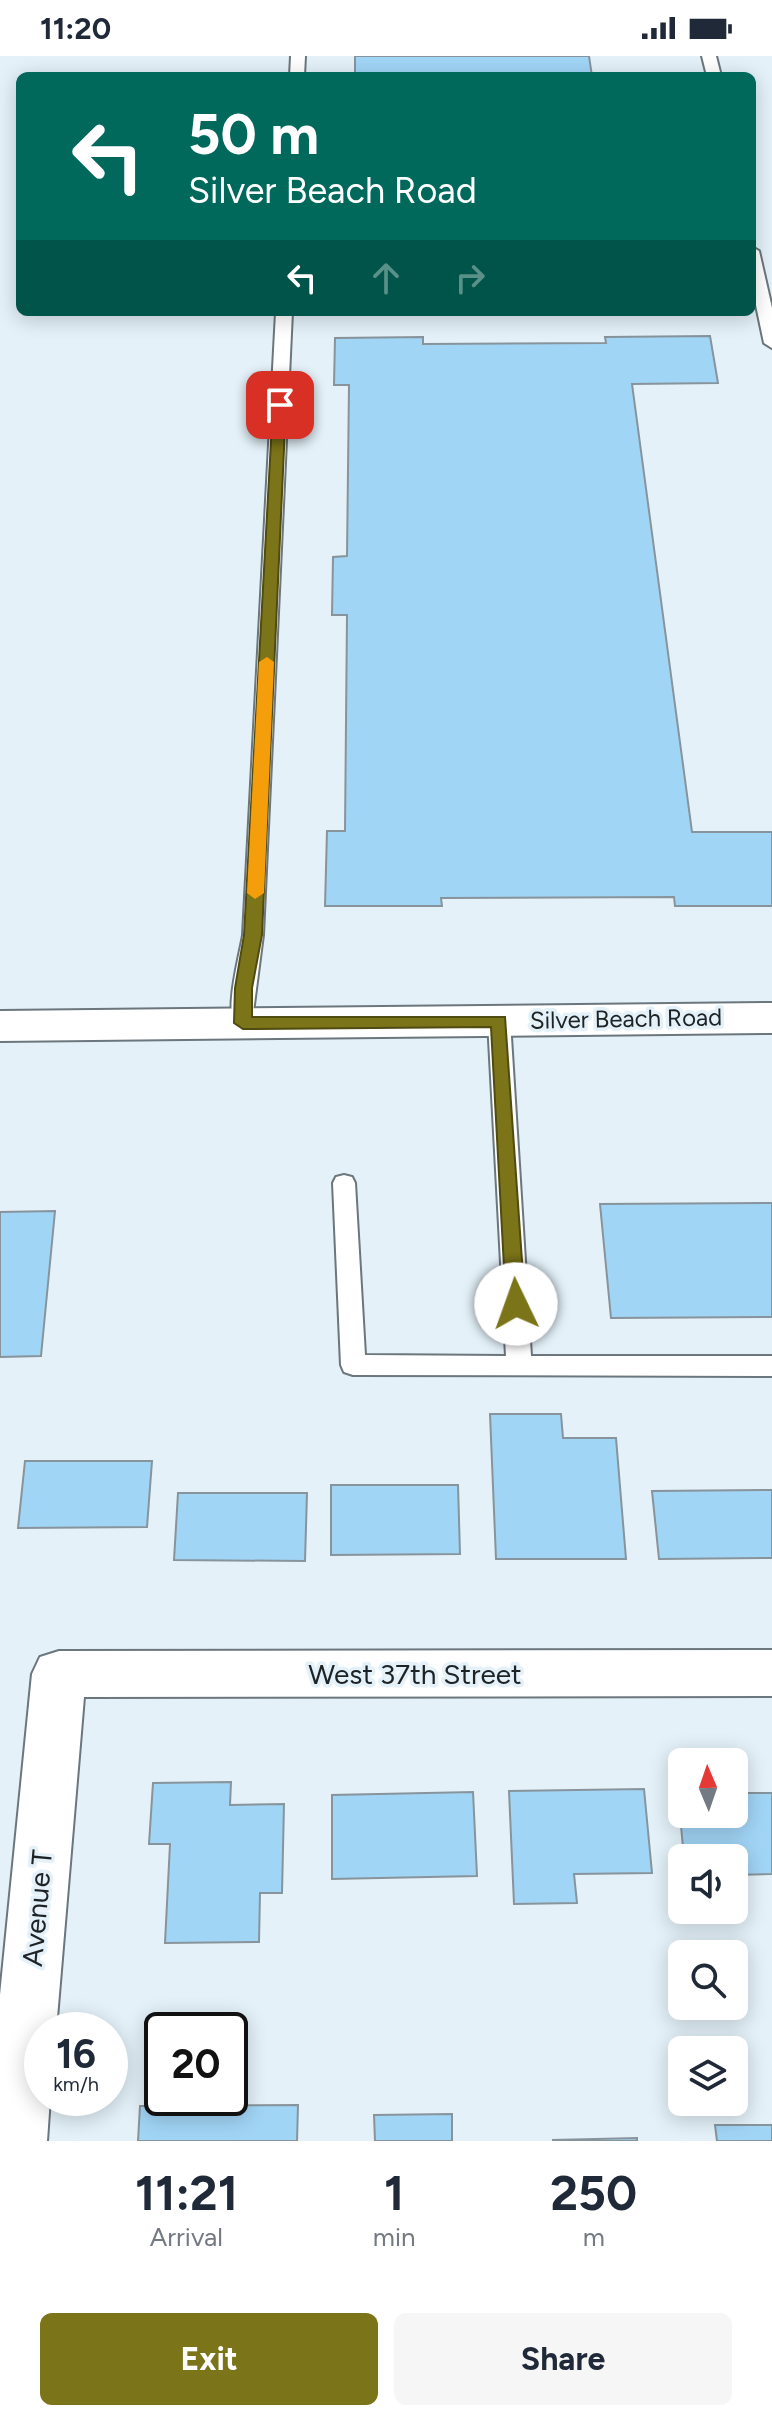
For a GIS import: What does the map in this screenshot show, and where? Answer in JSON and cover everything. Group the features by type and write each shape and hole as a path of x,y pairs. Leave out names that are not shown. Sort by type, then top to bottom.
{"street":[{"name":"Silver Beach Road","path":"0,1026 772,1018"},
{"name":"West 37th Street","path":"59,1674 772,1673"},
{"name":"Avenue T","path":"16,2141 59,1674"}],"lane":[{"path":"756,271 772,343"},
{"path":"243,1023 244,988 253,935 284,316"},
{"path":"499,1021 519,1364"},
{"path":"344,1183 353,1365 772,1366"}],"building":[{"path":"355,56 589,56 591,72 355,72"},
{"path":"710,336 718,383 632,384 692,832 772,832 772,906 675,906 674,897 441,898 442,906 325,906 327,831 345,831 347,615 332,615 333,557 347,556 349,385 334,385 335,338 423,337 423,344 606,343 605,337"},
{"path":"772,1203 772,1317 611,1318 600,1204"},
{"path":"55,1211 41,1356 0,1357 0,1212"},
{"path":"490,1414 561,1414 563,1438 616,1438 626,1559 496,1559"},
{"path":"25,1461 152,1461 147,1527 18,1528"},
{"path":"331,1485 458,1485 460,1554 331,1555"},
{"path":"772,1490 772,1558 659,1559 652,1491"},
{"path":"178,1493 307,1493 305,1561 174,1560"},
{"path":"231,1782 230,1805 284,1804 282,1893 260,1893 259,1942 165,1943 170,1844 149,1844 153,1783"},
{"path":"644,1789 652,1873 574,1874 577,1903 514,1904 509,1791"},
{"path":"473,1792 477,1876 332,1879 332,1795"},
{"path":"748,1793 772,1793 772,1874 748,1875 748,1844 683,1844 681,1828 748,1828"},
{"path":"248,2105 298,2105 297,2141 138,2141 140,2106 144,2106 144,2116 248,2116"},
{"path":"452,2114 452,2141 375,2141 374,2115"},
{"path":"715,2125 772,2125 772,2141 717,2141"},
{"path":"637,2138 637,2141 552,2140"}],"slow traffic":[{"path":"255,893 267,662"}],"route":[{"path":"280,405 253,935 244,988 243,1023 499,1021 516,1304"}]}
